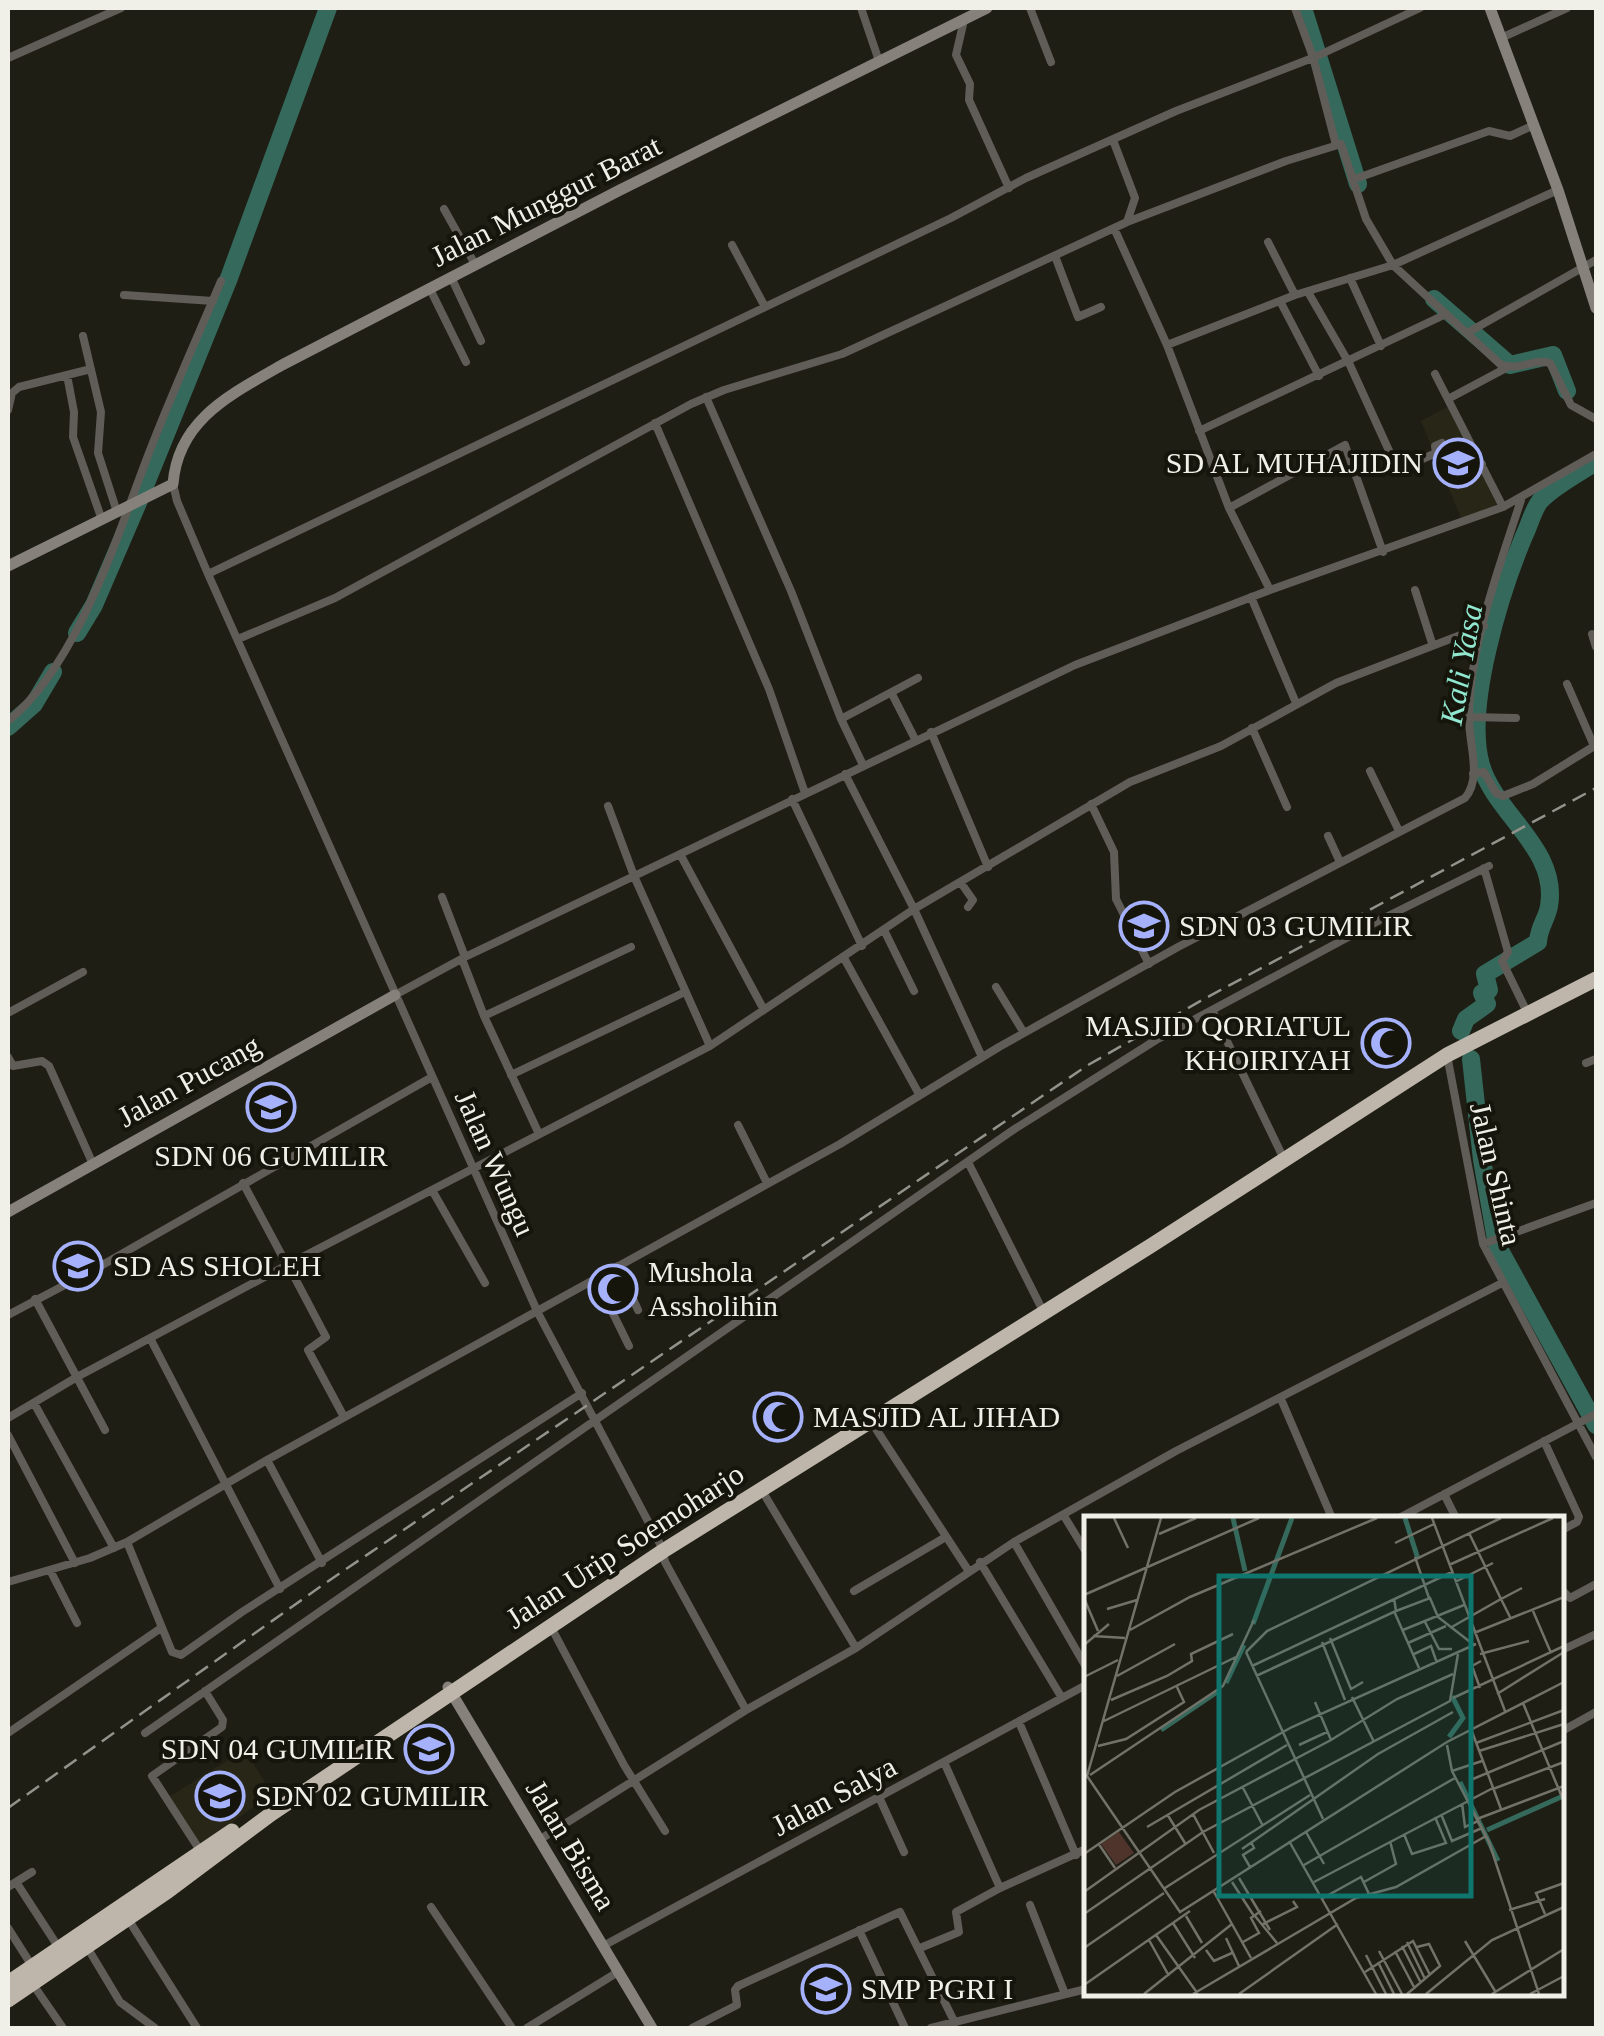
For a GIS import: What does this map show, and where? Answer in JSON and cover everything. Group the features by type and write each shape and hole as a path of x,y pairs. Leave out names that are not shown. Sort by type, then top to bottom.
{"highway":[{"name":"Jalan Urip Soemoharjo","path":"8,2000 59,1948 551,1626 662,1547 874,1419 1447,1049 1596,975"},
{"name":"Jalan Urip Soemoharjo","path":"8,1982 32,1975 86,1947 271,1814 662,1547 1040,1305 1448,1055 1596,975"}],"street":[{"path":"8,58 121,8"},
{"path":"861,8 879,61"},
{"name":"Jalan Munggur Barat","path":"173,484 190,432 214,406 282,365 620,190 988,8"},
{"path":"1030,8 1051,62"},
{"path":"1295,8 1317,56 1336,145"},
{"path":"208,574 1008,188 1420,8"},
{"path":"1490,8 1558,190 1596,308"},
{"path":"1501,38 1567,8"},
{"path":"964,19 957,57 970,84 969,102 1008,188"},
{"path":"1356,179 1489,131 1512,136 1534,125"},
{"path":"1113,140 1135,198 1126,222"},
{"path":"238,639 352,589 706,397 842,354 1126,222 1336,145 1342,144 1366,219 1397,263 1444,315 1471,331 1490,356 1508,368"},
{"path":"1167,345 1295,295 1397,263 1558,190"},
{"path":"444,210 476,266"},
{"path":"1114,228 1167,345 1229,508 1270,590"},
{"path":"1268,242 1295,295"},
{"path":"732,245 764,305"},
{"path":"1055,256 1078,317 1101,307"},
{"path":"1471,331 1596,260"},
{"path":"1350,278 1381,346"},
{"path":"452,279 481,341"},
{"path":"8,721 27,704 58,660 118,541 144,464 221,282"},
{"path":"430,289 466,362"},
{"path":"1308,292 1349,362 1396,466 1402,468 1436,454 1435,446 1441,444 1458,474 1482,464"},
{"path":"124,294 213,301"},
{"path":"1280,301 1319,376"},
{"path":"1199,431 1444,315"},
{"path":"84,336 102,417 98,454 117,512"},
{"path":"1448,400 1508,368 1547,361 1571,405 1596,418"},
{"path":"8,410 12,393 19,387 91,369"},
{"path":"1435,374 1503,507"},
{"path":"66,375 74,412 74,437 102,520"},
{"path":"706,397 863,765"},
{"path":"655,423 762,672 805,793"},
{"path":"1229,508 1345,445 1382,552"},
{"path":"395,995 464,958 1075,665 1521,500 1596,454"},
{"path":"9,561 173,484"},
{"name":"Jalan Wungu","path":"173,484 176,501 208,574 538,1313 746,1710"},
{"path":"8,1582 75,1563 127,1542 267,1460 840,1144 1024,1033 1465,798 1477,773 1471,717 1484,626 1521,500"},
{"path":"1415,590 1432,644"},
{"path":"1252,598 1295,700"},
{"path":"8,1418 150,1338 710,1046 914,909 1137,778 1206,752 1295,700 1484,626"},
{"path":"1592,634 1596,647"},
{"path":"841,719 918,678"},
{"path":"1477,773 1503,796 1532,784 1595,746 1568,684"},
{"path":"892,694 916,739"},
{"path":"1471,717 1516,718"},
{"path":"1252,728 1288,807"},
{"path":"931,732 988,866"},
{"path":"1370,771 1399,832"},
{"path":"845,774 914,909 982,1057"},
{"path":"792,799 862,946"},
{"path":"1091,804 1114,852 1115,896 1149,964"},
{"path":"608,806 634,876 710,1046"},
{"path":"1328,836 1340,862"},
{"path":"680,854 764,1010"},
{"path":"145,1733 968,1162 1156,1040 1486,867 1508,952 1503,962 1525,1008"},
{"path":"961,882 973,900 968,907"},
{"path":"442,897 484,1016 539,1134"},
{"path":"884,930 914,991"},
{"path":"484,1016 632,947"},
{"path":"844,958 918,1094"},
{"path":"8,1013 83,972"},
{"path":"996,986 1024,1033"},
{"path":"511,1075 684,992"},
{"name":"Jalan Pucang","path":"8,1212 395,995"},
{"path":"1212,1010 1281,1153"},
{"name":"Jalan Shinta","path":"1448,1055 1502,1283 1583,1420 1596,1457"},
{"path":"8,1057 13,1066 46,1062 92,1162"},
{"path":"1586,1063 1596,1059"},
{"path":"8,1315 432,1077"},
{"path":"738,1125 767,1182"},
{"path":"968,1162 1040,1305"},
{"path":"243,1183 326,1337 308,1352 344,1418"},
{"path":"432,1190 484,1283"},
{"path":"1492,1240 1596,1203"},
{"path":"618,1266 638,1310"},
{"path":"596,1279 629,1346"},
{"path":"539,1840 746,1710 856,1648 1014,1542 1176,1450 1502,1283"},
{"path":"35,1299 104,1430"},
{"path":"150,1338 280,1589"},
{"path":"127,1542 161,1628 172,1652 178,1656 582,1394"},
{"path":"1281,1399 1331,1516"},
{"path":"34,1403 114,1548"},
{"path":"1412,1515 1444,1494 1596,1414"},
{"path":"874,1419 876,1429 968,1570"},
{"path":"8,1435 75,1563"},
{"path":"1544,1441 1580,1517 1564,1529"},
{"path":"267,1460 322,1563"},
{"path":"761,1490 856,1648"},
{"path":"1444,1494 1455,1516"},
{"path":"1064,1516 1084,1549"},
{"path":"854,1591 944,1538"},
{"path":"1014,1542 1084,1664"},
{"path":"980,1562 1062,1698"},
{"path":"50,1570 77,1623"},
{"path":"1564,1594 1570,1598 1596,1584"},
{"path":"551,1626 665,1831"},
{"path":"8,1731 161,1628"},
{"path":"1564,1649 1596,1634"},
{"name":"Jalan Salya","path":"603,1946 1084,1687"},
{"name":"Jalan Bisma","path":"450,1690 652,2028"},
{"path":"201,1852 152,1776 223,1725 205,1691"},
{"path":"1564,1730 1596,1712"},
{"path":"920,1948 959,1932 955,1913 1000,1888 1083,1854 1018,1722"},
{"path":"944,1762 1000,1888"},
{"path":"879,1797 904,1852"},
{"path":"32,1872 12,1884 59,1948"},
{"path":"1030,1905 1065,1994"},
{"path":"431,1907 512,2028"},
{"path":"692,2028 737,2004 738,1986 902,1912 954,2022"},
{"path":"128,1919 197,2028"},
{"path":"8,1928 63,2028"},
{"path":"860,1930 905,2028"},
{"path":"86,1947 120,2002 155,2028"},
{"path":"527,2028 618,1972"},
{"path":"931,2028 1084,1989"}],"shaded area":[{"name":"SD AL MUHAJIDIN","path":"1447,407 1502,506 1463,523 1421,421"},
{"name":"SDN 02 GUMILIR","path":"245,1750 272,1794 199,1846 167,1798"}],"waterway":[{"path":"77,633 94,605 140,498 229,278 328,8"},
{"name":"Kali Yasa","path":"1303,8 1358,184"},
{"name":"Kali Yasa","path":"1434,299 1510,365 1553,355 1567,391"},
{"name":"Kali Yasa","path":"1461,1031 1466,1019 1487,1004 1482,993 1489,990 1485,974 1538,942 1549,906 1550,886 1545,867 1488,783 1481,765 1477,712 1488,649 1505,587 1540,501 1596,462"},
{"path":"8,727 34,704 53,672"},
{"name":"Kali Yasa","path":"1471,1059 1482,1160 1497,1245 1596,1425"}],"railway":[{"path":"8,1808 327,1582 1088,1065 1596,788"}],"place":[{"name":"SD AL MUHAJIDIN","path":"1458,463"},
{"name":"SDN 03 GUMILIR","path":"1144,926"},
{"name":"MASJID QORIATUL KHOIRIYAH","path":"1386,1043"},
{"name":"SDN 06 GUMILIR","path":"271,1107"},
{"name":"SD AS SHOLEH","path":"78,1266"},
{"name":"Mushola Assholihin","path":"613,1289"},
{"name":"MASJID AL JIHAD","path":"778,1417"},
{"name":"SDN 04 GUMILIR","path":"429,1749"},
{"name":"SDN 02 GUMILIR","path":"220,1796"},
{"name":"SMP PGRI I","path":"826,1989"}]}
